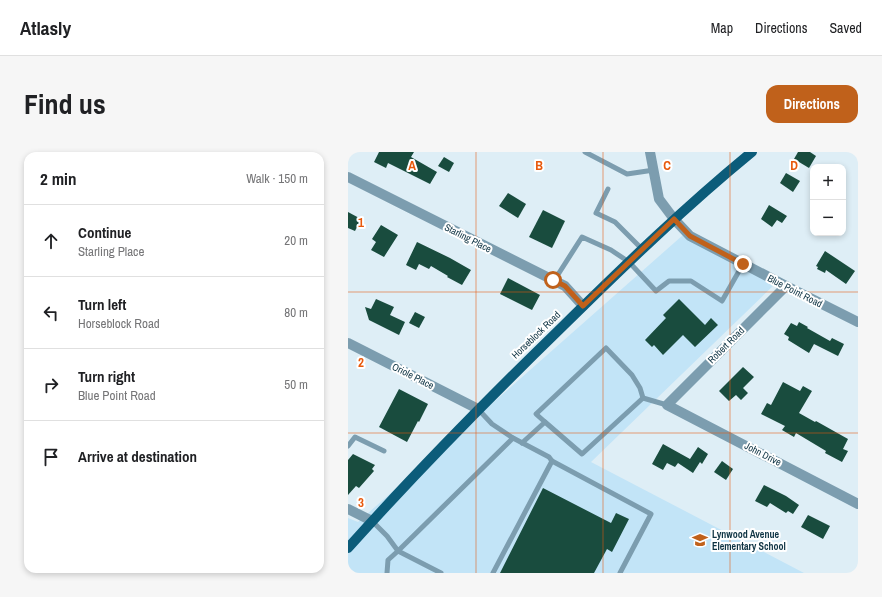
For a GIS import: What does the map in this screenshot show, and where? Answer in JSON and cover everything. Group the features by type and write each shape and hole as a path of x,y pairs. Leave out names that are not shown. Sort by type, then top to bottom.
{"main road":[{"name":"Horseblock Road","path":"348,548 478,409 583,306 674,219 752,152"}],"street":[{"name":"Blue Point Road","path":"650,152 659,199 674,219 690,236 858,322"},
{"name":"Starling Place","path":"348,177 565,286 583,306"},
{"name":"Robert Road","path":"667,405 786,286"},
{"name":"Oriole Place","path":"348,343 478,409"},
{"name":"John Drive","path":"667,405 858,504"},
{"path":"348,509 372,521"}],"lane":[{"path":"585,152 627,174 654,170"},
{"path":"608,189 596,213 615,222 642,249"},
{"path":"553,280 582,237 611,250 629,262 656,291 669,281 691,281 722,301 743,264"},
{"path":"606,348 632,375 640,388 643,398 582,454 536,414 606,348"},
{"path":"643,398 667,405"},
{"path":"478,409 492,424 513,438 549,457 552,461 651,514 620,573"},
{"path":"522,443 545,422"},
{"path":"348,446 355,437 384,451"},
{"path":"387,573 388,560 513,438"},
{"path":"493,573 552,461"},
{"path":"372,521 387,536 398,551 441,573"}],"shaded area":[{"path":"683,235 774,285 591,462 804,573 348,573 348,518 358,522"}],"building":[{"path":"379,152 414,152 411,157 437,172 430,184 388,163 386,168 374,162"},
{"path":"798,152 810,152 816,156 809,168 794,159"},
{"path":"444,157 454,163 449,172 438,166"},
{"path":"786,173 800,181 793,192 780,183"},
{"path":"508,193 526,204 518,218 499,206"},
{"path":"769,205 787,216 782,223 777,220 772,227 761,219"},
{"path":"543,210 565,221 552,248 529,237"},
{"path":"348,212 361,219 355,231 348,228"},
{"path":"381,225 398,235 384,257 371,250 376,242 372,239"},
{"path":"417,242 471,270 462,285 431,266 429,269 419,264 416,270 406,265"},
{"path":"825,251 855,271 846,284 826,270 825,273 817,269 818,267 816,266"},
{"path":"508,278 540,295 532,310 500,294"},
{"path":"376,299 394,307 390,315 405,322 399,335 369,320 365,307 371,309"},
{"path":"679,299 705,325 711,318 718,325 695,347 683,335 663,355 654,345 652,347 645,340 666,318 663,315"},
{"path":"415,312 425,317 419,328 409,323"},
{"path":"799,322 830,341 832,338 844,344 838,356 814,344 809,353 788,340 789,337 784,334 791,323 797,326"},
{"path":"743,367 754,377 743,388 748,393 741,400 736,395 729,401 719,391"},
{"path":"783,382 800,391 803,386 812,391 799,413 848,439 843,449 848,451 842,462 825,453 826,451 796,433 794,437 782,430 785,426 761,414 767,403 771,405"},
{"path":"399,389 428,404 407,442 379,427"},
{"path":"663,444 690,459 698,447 708,454 702,464 700,462 693,473 678,463 675,467 667,463 663,470 652,464"},
{"path":"353,454 375,465 372,469 374,471 359,488 356,486 348,495 348,460"},
{"path":"722,461 733,469 726,480 714,472"},
{"path":"764,485 786,496 799,505 793,514 788,511 786,513 770,503 767,507 755,501"},
{"path":"543,488 611,523 616,513 629,519 612,552 607,549 594,573 500,573"},
{"path":"808,515 830,526 823,539 801,527"}],"place":[{"name":"Lynwood Avenue Elementary School","path":"700,540"}],"route":[{"path":"553,280 565,286 583,306 674,219 690,236 743,264"}]}
